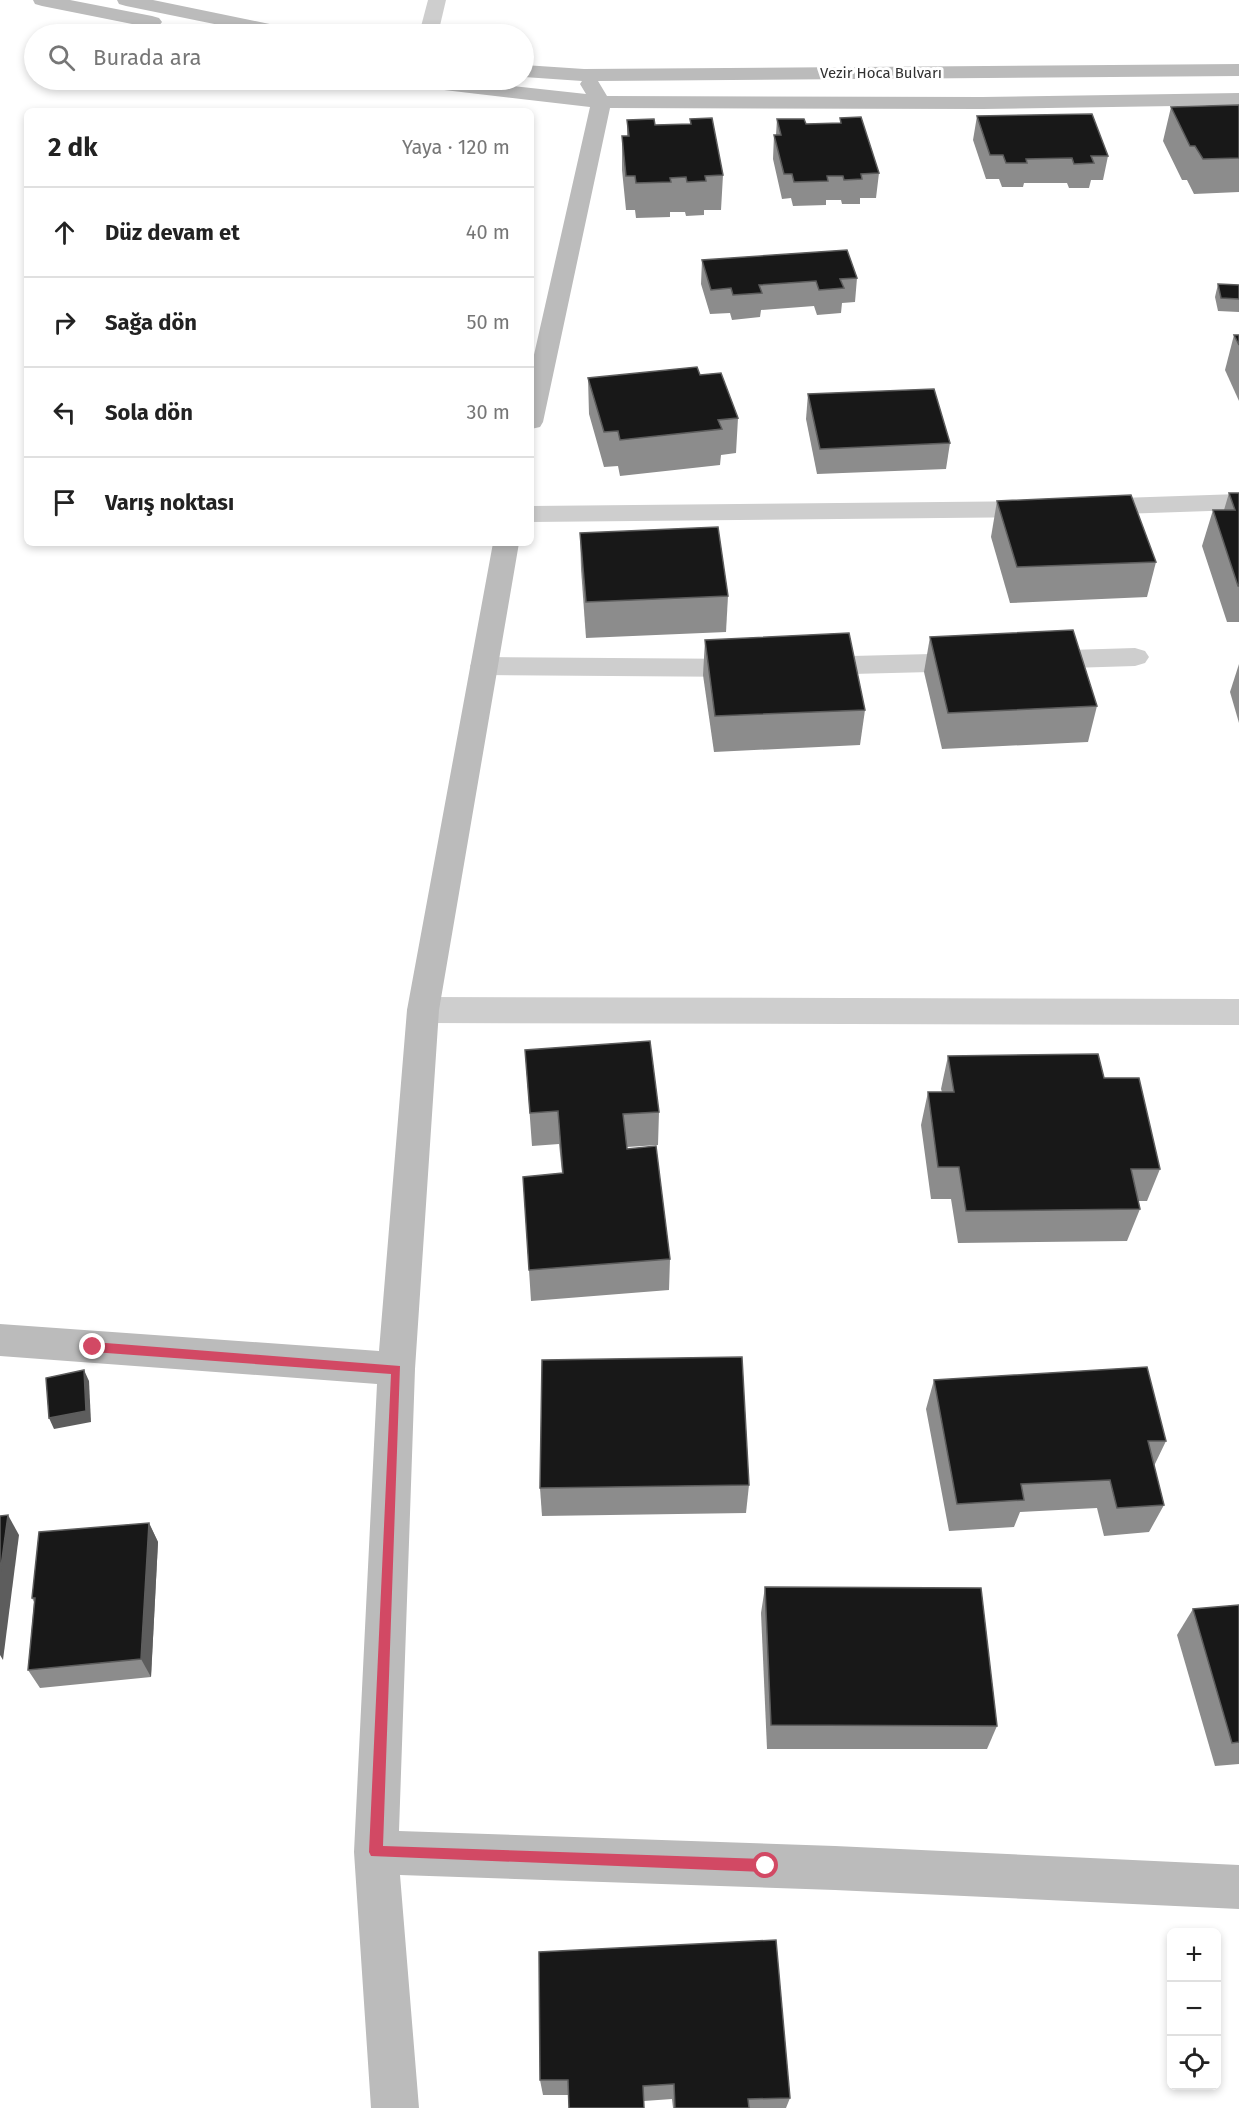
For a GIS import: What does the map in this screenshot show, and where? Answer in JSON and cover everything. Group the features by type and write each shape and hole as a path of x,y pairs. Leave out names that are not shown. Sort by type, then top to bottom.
{"main road":[{"path":"42,0 163,24"},
{"path":"126,0 241,24"},
{"name":"Vezir Hoca Bulvarı","path":"534,72 584,75 1239,70"},
{"path":"534,408 601,102 584,75"},
{"name":"Vezir Hoca Bulvarı","path":"497,90 601,102 946,103 1239,99"},
{"path":"394,2108 376,1852 396,1370 423,1010 505,546"},
{"path":"0,1340 396,1370"},
{"path":"376,1852 847,1869 1239,1887"}],"street":[{"path":"431,24 437,0"},
{"path":"534,514 1038,509 1239,502"},
{"path":"483,666 710,669 1135,657"},
{"path":"423,1010 1239,1012"}],"building":[{"path":"1239,105 1239,158 1203,159 1195,146 1190,146 1171,107"},
{"path":"1092,114 1108,156 1091,156 1094,163 1074,164 1072,158 1026,159 1027,163 1006,163 1003,155 990,155 977,116"},
{"path":"861,117 879,173 861,174 862,179 844,180 843,176 827,176 828,181 794,182 792,174 784,174 774,135 781,135 777,119 804,119 806,124 841,123 840,118"},
{"path":"712,118 723,175 705,176 706,181 687,182 686,177 670,178 671,182 636,183 635,176 626,176 622,136 629,136 627,120 654,119 655,125 691,124 690,119"},
{"path":"847,250 857,278 840,279 844,288 819,290 816,281 759,285 762,293 733,295 731,288 711,290 702,260"},
{"path":"1218,284 1239,285 1239,299 1221,298"},
{"path":"1234,335 1239,335 1239,345"},
{"path":"697,367 700,375 721,373 738,418 718,420 722,429 620,440 618,431 604,432 588,378"},
{"path":"934,389 950,443 820,449 808,394"},
{"path":"1229,493 1239,493 1239,586 1213,510 1235,510"},
{"path":"1131,495 1156,562 1017,567 997,501"},
{"path":"718,527 728,596 586,602 580,533"},
{"path":"1073,630 1097,706 948,713 930,637"},
{"path":"849,633 865,710 715,716 705,640"},
{"path":"650,1041 659,1112 623,1114 627,1149 656,1146 670,1259 529,1270 523,1177 563,1173 558,1111 530,1113 525,1050"},
{"path":"1098,1054 1104,1078 1139,1078 1160,1169 1131,1169 1140,1209 966,1211 959,1167 938,1167 928,1092 954,1092 948,1056"},
{"path":"742,1357 749,1485 540,1488 542,1360"},
{"path":"1147,1367 1166,1441 1148,1441 1164,1505 1117,1508 1110,1480 1021,1484 1024,1500 957,1504 934,1380"},
{"path":"84,1370 86,1411 49,1418 46,1378"},
{"path":"8,1515 0,1574 0,1516"},
{"path":"149,1523 141,1659 28,1670 39,1532"},
{"path":"765,1587 981,1588 997,1726 771,1725"},
{"path":"1239,1605 1239,1742 1232,1743 1193,1609"},
{"path":"776,1940 790,2098 748,2099 749,2108 675,2108 674,2084 643,2086 644,2108 569,2108 568,2080 540,2080 539,1952"}],"route":[{"path":"93,1347 396,1370 376,1852 766,1866"}]}
